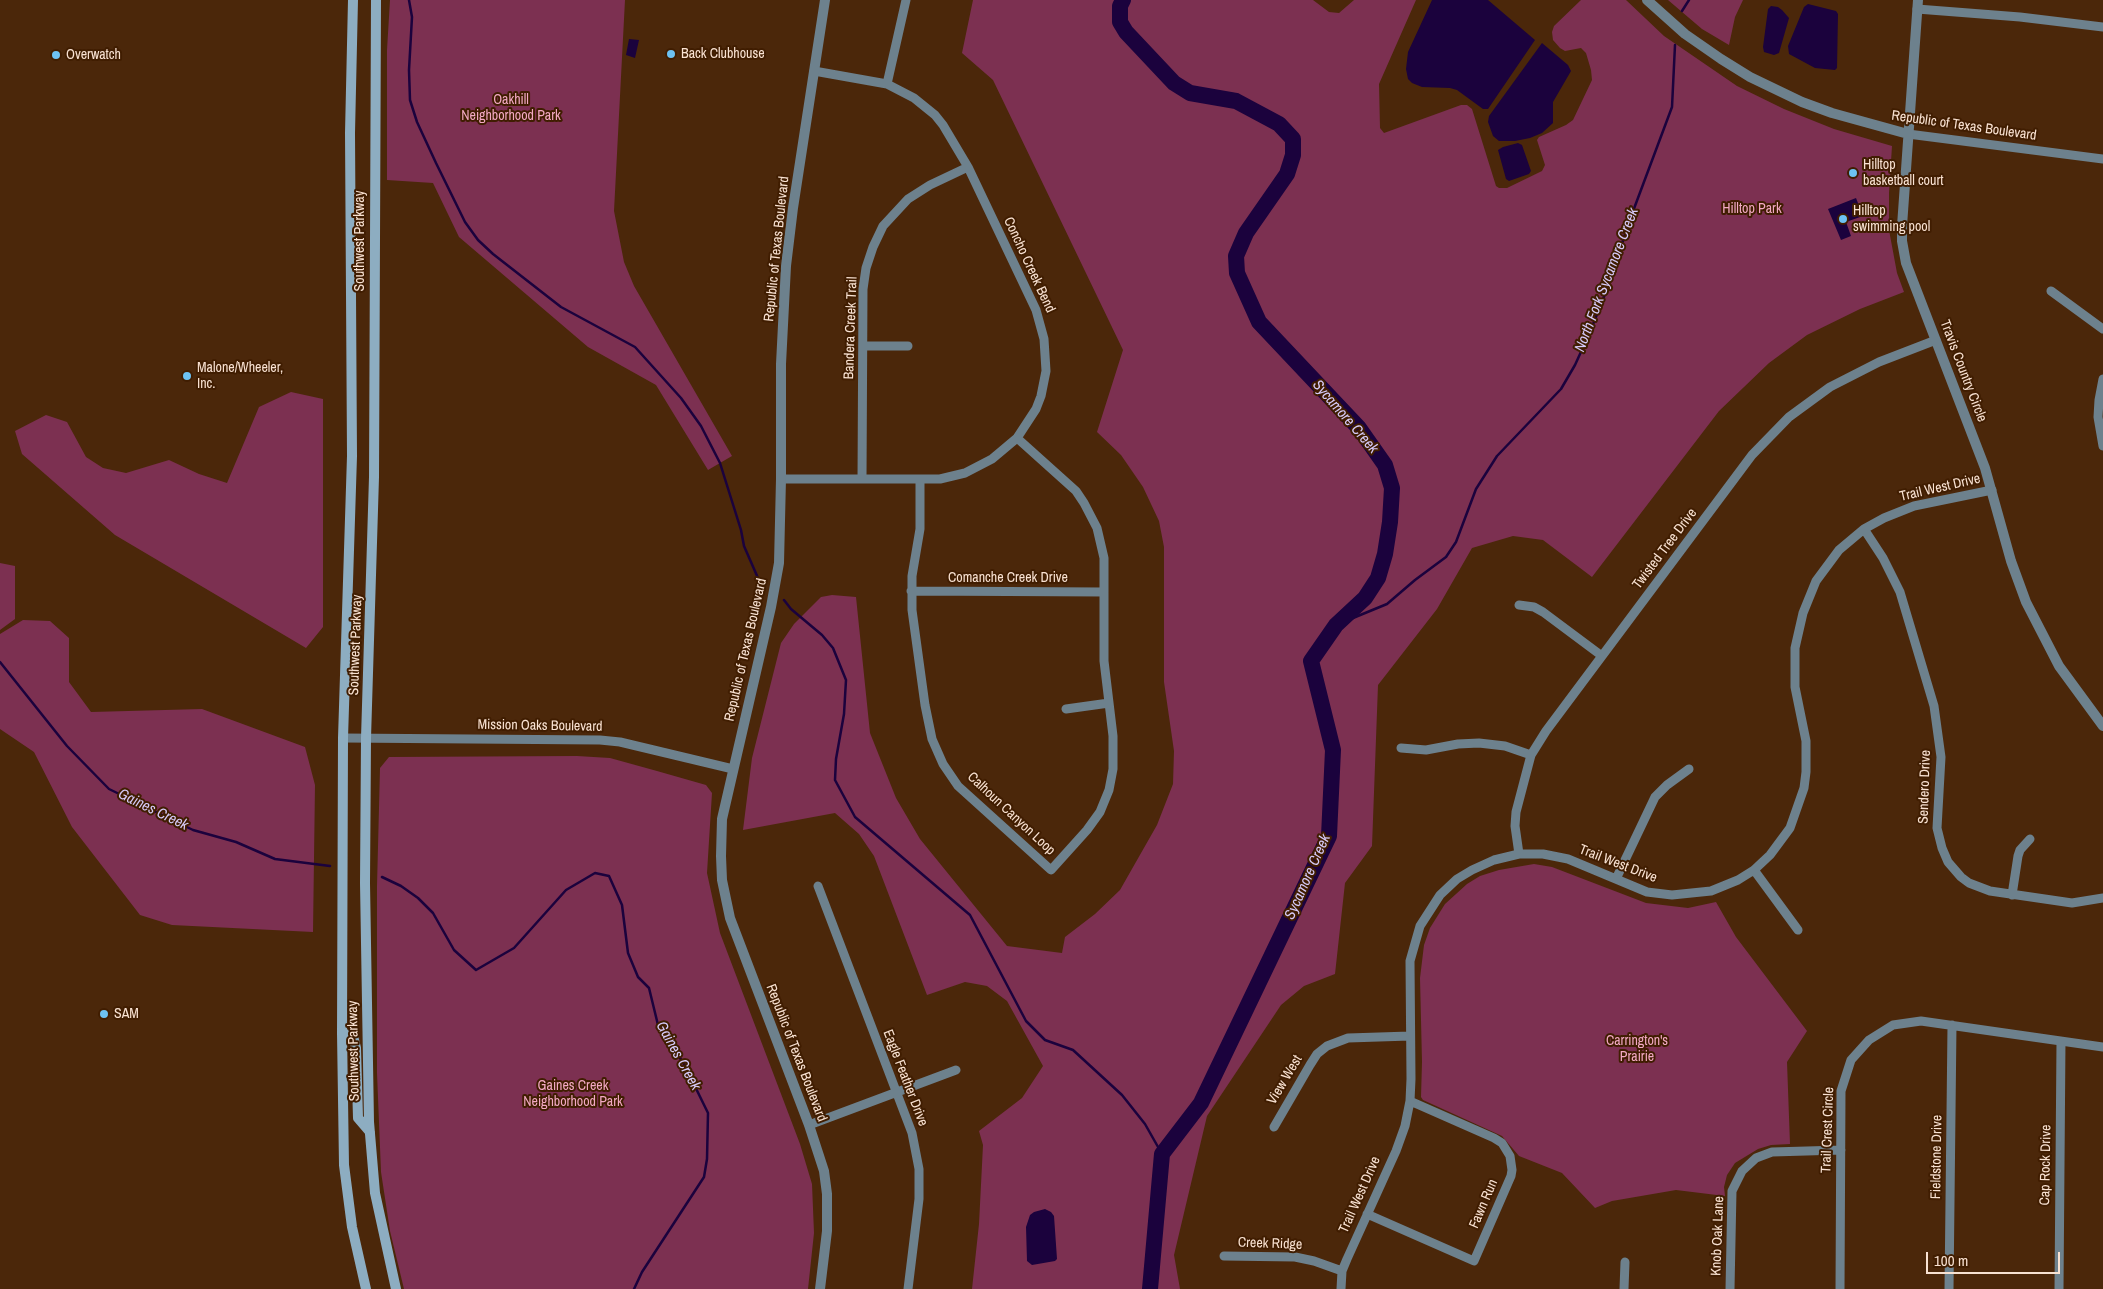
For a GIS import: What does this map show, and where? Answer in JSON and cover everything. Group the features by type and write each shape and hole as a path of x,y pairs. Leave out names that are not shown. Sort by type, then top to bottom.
{"main road":[{"name":"Southwest Parkway","path":"353,0 350,132 352,456 343,738 342,1033 344,1165 352,1227 366,1289"},
{"name":"Southwest Parkway","path":"376,0 374,477 366,738 365,883 370,1132 375,1193 396,1289"},
{"path":"342,1033 353,1036 356,1048 358,1118 370,1132"}],"street":[{"name":"Republic of Texas Boulevard","path":"820,1289 827,1231 827,1194 820,1158 727,906 721,868 721,832 733,769 776,586 779,562 781,364 786,266 825,0"},
{"path":"887,84 906,0"},
{"name":"Republic of Texas Boulevard","path":"1647,0 1685,34 1750,77 1802,102 1832,113 1908,134 2103,159"},
{"path":"1918,4 2103,27"},
{"name":"Travis Country Circle","path":"1918,4 1902,241 1906,264 1977,445 1992,490 2016,577 2038,628 2067,679 2103,726"},
{"name":"Concho Creek Bend","path":"781,479 940,479 965,473 992,460 1017,438 1036,408 1041,396 1046,371 1044,339 1036,310 968,167 951,136 935,115 914,98 887,84 814,71"},
{"name":"Bandera Creek Trail","path":"862,479 864,279 872,247 883,226 898,208 918,192 968,167"},
{"path":"2051,291 2103,329"},
{"name":"Twisted Tree Drive","path":"1519,854 1515,826 1516,812 1531,755 1546,731 1752,455 1777,428 1816,396 1844,379 1879,362 1936,340"},
{"path":"863,346 908,346"},
{"path":"2103,379 2099,400 2103,446"},
{"name":"Calhoun Canyon Loop","path":"920,479 920,529 911,591 914,626 928,724 932,739 943,764 968,796 1051,870 1094,821 1109,790 1114,753 1104,661 1105,571 1101,542 1091,514 1076,490 1017,438"},
{"name":"Trail West Drive","path":"1341,1289 1342,1271 1396,1151 1405,1126 1410,1101 1410,961 1416,936 1425,915 1440,895 1457,879 1486,863 1519,854 1543,854 1562,858 1647,892 1683,895 1722,887 1754,870 1770,855 1790,828 1804,788 1806,741 1798,706 1794,666 1795,648 1803,613 1816,581 1824,568 1839,550 1864,529 1884,518 1914,506 1992,490"},
{"name":"Sendero Drive","path":"1864,529 1883,558 1900,592 1934,706 1941,750 1937,828 1944,855 1953,869 1969,883 1979,888 2012,895 2072,903 2103,898"},
{"name":"Comanche Creek Drive","path":"911,591 1104,592"},
{"path":"1518,605 1534,607 1543,612 1602,656"},
{"path":"1066,709 1109,703"},
{"name":"Mission Oaks Boulevard","path":"343,738 600,740 620,742 733,769"},
{"path":"1401,748 1426,750 1458,744 1479,743 1505,746 1531,755"},
{"path":"1616,879 1655,797 1689,768"},
{"path":"2012,895 2018,856 2020,850 2030,839"},
{"path":"1754,870 1798,930"},
{"name":"Eagle Feather Drive","path":"818,886 912,1133 919,1169 919,1199 908,1289"},
{"name":"Trail Crest Circle","path":"1840,1289 1843,1083 1852,1060 1862,1046 1880,1032 1901,1022 1920,1020 2103,1047"},
{"name":"Fieldstone Drive","path":"1949,1289 1952,1025"},
{"name":"View West","path":"1274,1127 1310,1064 1317,1054 1327,1046 1348,1038 1410,1036"},
{"name":"Cap Rock Drive","path":"2058,1289 2061,1041"},
{"path":"809,1125 956,1070"},
{"name":"Fawn Run","path":"1367,1214 1474,1261 1510,1176 1512,1170 1510,1156 1502,1143 1410,1101"},
{"name":"Knob Oak Lane","path":"1730,1289 1732,1191 1742,1171 1756,1158 1772,1152 1841,1150"},
{"name":"Creek Ridge","path":"1224,1256 1295,1257 1314,1261 1342,1271"},
{"path":"1624,1289 1625,1262"}],"green space":[{"name":"Oakhill Neighborhood Park","path":"390,0 625,0 614,211 624,262 634,286 732,456 708,470 656,385 588,347 459,237 433,183 387,180 387,50"},
{"name":"Hilltop Park","path":"973,0 1313,0 1329,12 1339,13 1354,0 1416,0 1379,84 1380,128 1384,133 1461,105 1467,105 1472,109 1496,186 1499,188 1507,188 1542,171 1545,165 1537,140 1539,137 1573,120 1592,80 1586,53 1581,48 1565,51 1553,40 1552,32 1554,26 1581,0 1626,0 1664,36 1737,86 1784,109 1834,129 1892,146 1889,230 1897,273 1904,292 1860,309 1807,335 1769,363 1719,411 1592,577 1543,540 1513,536 1472,548 1437,609 1378,685 1372,846 1345,883 1335,974 1304,986 1281,1005 1207,1116 1174,1255 1180,1289 972,1289 979,1224 983,1145 979,1131 1022,1098 1043,1066 1007,1001 987,986 965,982 927,995 874,856 859,834 835,813 743,830 752,758 781,643 794,624 821,597 832,595 856,597 870,733 896,798 920,839 1007,946 1062,953 1065,937 1095,914 1120,890 1157,825 1173,784 1174,751 1164,682 1164,547 1159,521 1143,487 1121,455 1097,432 1123,350 993,80 962,53"},
{"path":"1668,0 1743,0 1735,17 1729,45 1702,29"},
{"path":"291,392 323,399 323,627 306,648 115,535 22,454 15,431 46,415 67,422 86,457 103,468 126,473 169,460 199,474 227,483 259,407"},
{"path":"0,563 15,566 15,619 0,630"},
{"path":"23,620 50,621 69,638 69,682 91,712 202,709 305,747 315,785 313,932 172,925 140,915 72,827 34,752 0,729 0,634"},
{"name":"Gaines Creek Neighborhood Park","path":"577,756 610,758 706,785 712,793 707,873 720,933 800,1144 812,1184 814,1233 808,1289 404,1289 390,1231 381,1172 377,1073 377,886 380,768 389,757"},
{"name":"Carrington's Prairie","path":"1534,864 1552,867 1646,903 1688,908 1716,902 1736,937 1807,1031 1787,1062 1790,1144 1771,1145 1758,1149 1735,1163 1727,1175 1724,1187 1725,1196 1676,1190 1612,1201 1595,1208 1562,1173 1519,1156 1502,1136 1423,1100 1421,1097 1420,978 1424,945 1430,928 1445,904 1467,884 1480,876 1499,870"}],"shaded area":[{"path":"1432,0 1488,0 1535,40 1488,109 1483,109 1457,90 1422,87 1408,79 1406,69 1408,52"},
{"path":"1808,4 1836,11 1838,14 1837,68 1835,70 1815,68 1789,54 1788,46 1804,7"},
{"path":"1771,6 1778,7 1789,18 1779,53 1774,55 1764,52 1763,47 1768,9"},
{"path":"629,39 639,40 635,58 626,55"},
{"path":"1542,43 1568,65 1571,71 1553,102 1553,123 1542,133 1530,138 1515,141 1499,141 1493,136 1488,122 1489,116"},
{"path":"1518,143 1522,145 1531,171 1529,174 1509,181 1506,179 1498,150"},
{"name":"Hilltop swimming pool","path":"1856,198 1863,216 1846,222 1851,236 1841,240 1828,209"},
{"path":"1045,1209 1054,1216 1057,1259 1032,1265 1027,1261 1026,1227 1030,1215"}],"waterway":[{"path":"409,0 412,17 409,70 410,100 417,122 465,222 478,240 493,254 561,307 635,347 681,398 701,426 720,463 741,530 744,546 761,585"},
{"name":"Sycamore Creek","path":"1123,0 1120,6 1120,22 1126,32 1174,83 1190,93 1236,101 1279,124 1293,139 1293,155 1287,174 1246,233 1236,256 1237,273 1259,322 1359,428 1385,465 1392,488 1390,522 1385,554 1378,578 1365,598 1336,625 1311,661 1333,750 1329,836 1201,1103 1162,1154 1150,1289"},
{"name":"North Fork Sycamore Creek","path":"1682,11 1689,0"},
{"name":"North Fork Sycamore Creek","path":"1336,625 1387,604 1446,557 1456,542 1476,489 1497,456 1561,389 1575,365 1609,284 1629,222 1672,107 1675,45"},
{"path":"784,600 791,609 822,635 833,648 846,680 844,714 836,759 835,780 855,817 970,915 1026,1021 1045,1040 1073,1050 1122,1095 1145,1124 1162,1154"},
{"name":"Gaines Creek","path":"0,662 67,746 109,789 193,830 236,842 275,859 330,866"},
{"name":"Gaines Creek","path":"382,877 401,886 418,898 433,913 454,950 476,970 514,948 566,890 595,873 609,876 622,905 628,953 638,977 649,988 658,1025 684,1064 708,1113 707,1159 704,1177 642,1272 634,1289"}],"place":[{"name":"Back Clubhouse","path":"671,54"},
{"name":"Overwatch","path":"56,55"},
{"name":"Hilltop basketball court","path":"1853,173"},
{"name":"Hilltop swimming pool","path":"1843,219"},
{"name":"Malone/Wheeler, Inc.","path":"187,376"},
{"name":"SAM","path":"104,1014"}]}
